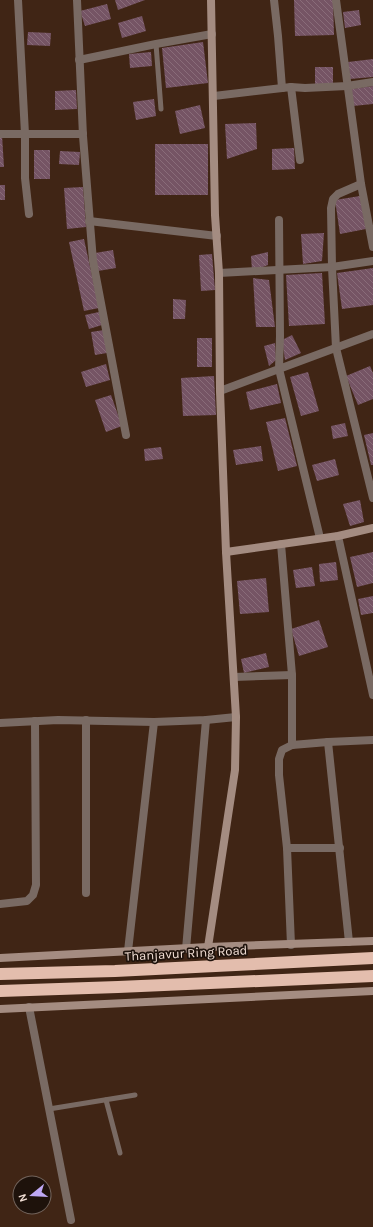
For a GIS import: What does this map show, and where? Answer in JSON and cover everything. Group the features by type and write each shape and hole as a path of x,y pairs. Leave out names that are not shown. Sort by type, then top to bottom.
{"highway":[{"name":"Thanjavur Ring Road","path":"0,974 115,971 373,958"},
{"path":"0,990 373,976"}],"street":[{"path":"18,0 25,134 25,178 29,214"},
{"path":"77,0 83,134 93,260 126,435"},
{"path":"208,947 236,770 236,717 226,552 220,391 219,273 215,215 214,96 211,0"},
{"path":"274,0 282,88"},
{"path":"336,0 361,184 373,247"},
{"path":"80,60 212,34"},
{"path":"214,96 291,87 305,88 347,86 373,82"},
{"path":"291,87 300,160"},
{"path":"0,134 83,134"},
{"path":"361,184 338,194 333,199 331,208 332,267 336,348 373,498"},
{"path":"279,220 279,368 320,538"},
{"path":"89,221 217,236"},
{"path":"219,273 332,267 373,261"},
{"path":"220,391 373,334"},
{"path":"226,552 338,536 373,528"},
{"path":"338,536 373,695"},
{"path":"282,544 292,676 292,745"},
{"path":"234,677 292,676"},
{"path":"0,723 86,720 154,722 236,717"},
{"path":"86,720 86,893"},
{"path":"186,949 206,720"},
{"path":"0,904 27,901 33,895 36,885 35,721"},
{"path":"128,951 154,722"},
{"path":"291,945 286,848 279,759 282,750 292,745 373,740"},
{"path":"328,742 349,942"},
{"path":"286,848 340,848"},
{"path":"0,958 208,947 373,941"},
{"path":"0,1009 373,991"},
{"path":"29,1007 70,1220"}],"lane":[{"path":"156,44 161,109"},
{"path":"49,1109 135,1095"},
{"path":"106,1100 120,1152"}],"building":[{"path":"115,0 145,0 118,10"},
{"path":"294,0 333,0 334,35 295,36"},
{"path":"107,4 111,19 85,26 80,11"},
{"path":"359,10 361,25 345,28 343,12"},
{"path":"142,16 146,31 122,38 118,23"},
{"path":"28,32 51,33 50,46 27,45"},
{"path":"203,42 208,83 166,88 162,48"},
{"path":"151,52 152,66 130,68 129,54"},
{"path":"373,59 373,77 350,79 348,62"},
{"path":"315,67 333,67 333,84 315,85"},
{"path":"373,86 373,104 353,106 351,89"},
{"path":"76,90 77,109 55,110 55,91"},
{"path":"154,99 156,116 136,120 133,102"},
{"path":"200,105 205,128 180,134 175,111"},
{"path":"256,123 257,149 227,159 225,124"},
{"path":"0,135 2,135 4,167 0,167"},
{"path":"155,144 208,144 208,195 155,195"},
{"path":"294,148 295,169 272,170 272,149"},
{"path":"34,150 50,150 50,179 34,179"},
{"path":"60,151 80,152 79,165 59,164"},
{"path":"0,185 5,185 5,200 0,200"},
{"path":"83,187 86,227 67,229 64,188"},
{"path":"360,196 366,229 340,234 335,200"},
{"path":"324,233 322,261 303,264 301,234"},
{"path":"84,239 99,308 84,311 69,242"},
{"path":"113,250 116,268 98,271 95,253"},
{"path":"268,252 268,265 252,271 251,256"},
{"path":"212,254 215,290 201,291 199,255"},
{"path":"373,268 373,305 342,309 337,273"},
{"path":"322,273 325,324 289,326 286,275"},
{"path":"253,278 269,280 275,327 256,327"},
{"path":"173,299 186,300 185,319 173,319"},
{"path":"99,312 102,325 89,329 85,315"},
{"path":"104,330 107,353 95,355 91,332"},
{"path":"292,335 301,353 285,360 282,340"},
{"path":"197,338 212,338 212,367 197,367"},
{"path":"275,343 276,360 269,366 264,346"},
{"path":"106,364 110,380 86,387 81,372"},
{"path":"370,366 373,373 373,399 358,405 346,376"},
{"path":"308,372 319,411 301,416 290,377"},
{"path":"214,376 216,415 183,416 181,378"},
{"path":"277,384 281,403 250,410 246,392"},
{"path":"111,395 122,426 106,432 95,400"},
{"path":"285,418 297,466 278,471 266,422"},
{"path":"345,423 348,436 333,439 331,426"},
{"path":"373,433 373,465 371,465 364,435"},
{"path":"261,446 263,461 236,465 233,450"},
{"path":"161,447 163,459 145,461 144,449"},
{"path":"335,459 339,475 317,481 312,465"},
{"path":"360,500 364,522 350,526 343,504"},
{"path":"373,552 373,583 357,587 350,557"},
{"path":"336,562 338,580 320,582 319,564"},
{"path":"312,567 315,586 296,588 293,570"},
{"path":"266,578 269,612 240,614 237,581"},
{"path":"373,596 373,613 361,615 358,599"},
{"path":"319,620 328,647 299,656 291,629"},
{"path":"266,653 269,667 244,673 241,659"}]}
